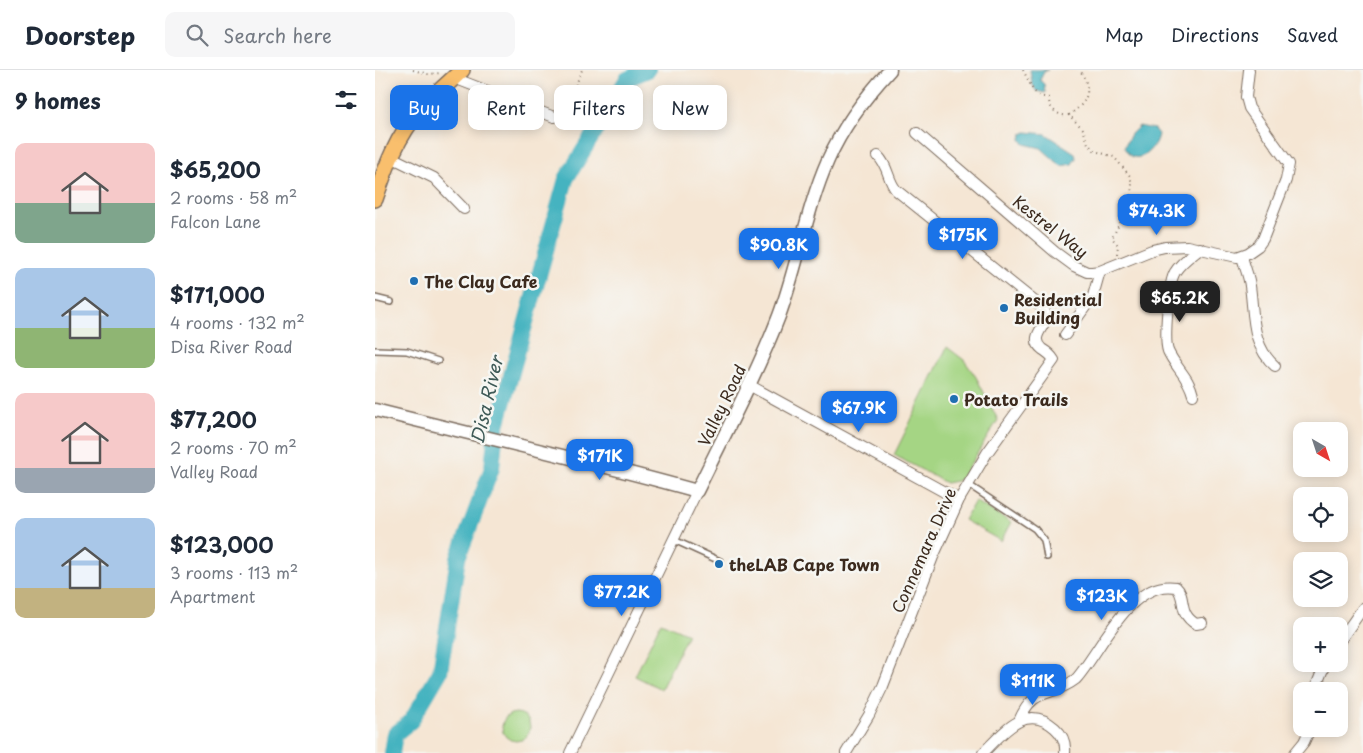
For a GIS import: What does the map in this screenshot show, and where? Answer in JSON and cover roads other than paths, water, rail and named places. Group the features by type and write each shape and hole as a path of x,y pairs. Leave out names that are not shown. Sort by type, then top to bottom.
{"main road":[{"path":"375,199 391,157 413,118 459,73"}],"street":[{"name":"Valley Road","path":"570,753 749,385 780,313 807,219 829,158 852,115 890,70"},
{"path":"1249,70 1246,97 1249,108 1285,155 1289,164 1286,180 1263,239 1252,251 1242,256 1250,284 1255,329 1265,355 1275,366"},
{"path":"459,73 554,117"},
{"name":"Kestrel Way","path":"917,133 1074,266 1087,272 1100,270 1152,250 1179,245 1200,248 1233,257 1242,256"},
{"name":"Connemara Drive","path":"846,753 869,715 883,686 933,557 959,500 987,453 1053,362 1053,358 1037,345 1036,340 1047,318 1044,310 896,190 885,163 878,156"},
{"path":"391,157 434,178 464,209"},
{"path":"1193,395 1190,384 1169,352 1166,341 1169,290 1172,278 1177,268 1200,248"},
{"path":"1065,335 1091,299 1100,270"},
{"path":"749,385 959,500"},
{"path":"375,410 489,437 697,491"},
{"path":"1019,721 1024,710 1034,698 1065,686 1076,679 1130,606 1147,592 1165,587 1175,587 1179,591 1185,614 1196,624 1202,623"},
{"path":"1348,629 1363,608"},
{"path":"983,753 1007,729 1019,721 1035,718 1053,726 1062,736 1066,747 1065,753"},
{"path":"1295,753 1306,737"}],"lane":[{"path":"375,298 391,302"},
{"path":"375,350 407,351 438,361"},
{"path":"968,484 1035,529 1044,540 1047,557"},
{"path":"673,540 720,561"}],"water":[{"path":"1030,70 1048,70 1044,72 1040,80 1044,84 1045,93 1036,91 1032,83"},
{"path":"1139,126 1154,129 1158,134 1149,151 1139,157 1133,157 1128,154 1124,147 1131,134"},
{"path":"1026,132 1046,134 1075,153 1076,158 1072,164 1061,166 1041,148 1024,144 1021,139 1022,134"}],"waterway":[{"name":"Disa River","path":"392,753 395,734 411,721 440,672 458,558 492,468 496,429 566,179 627,79 648,70"}],"place":[{"name":"The Clay Cafe","path":"414,281"},
{"name":"Residential Building","path":"1004,308"},
{"name":"Potato Trails","path":"954,399"},
{"name":"theLAB Cape Town","path":"719,564"}]}
